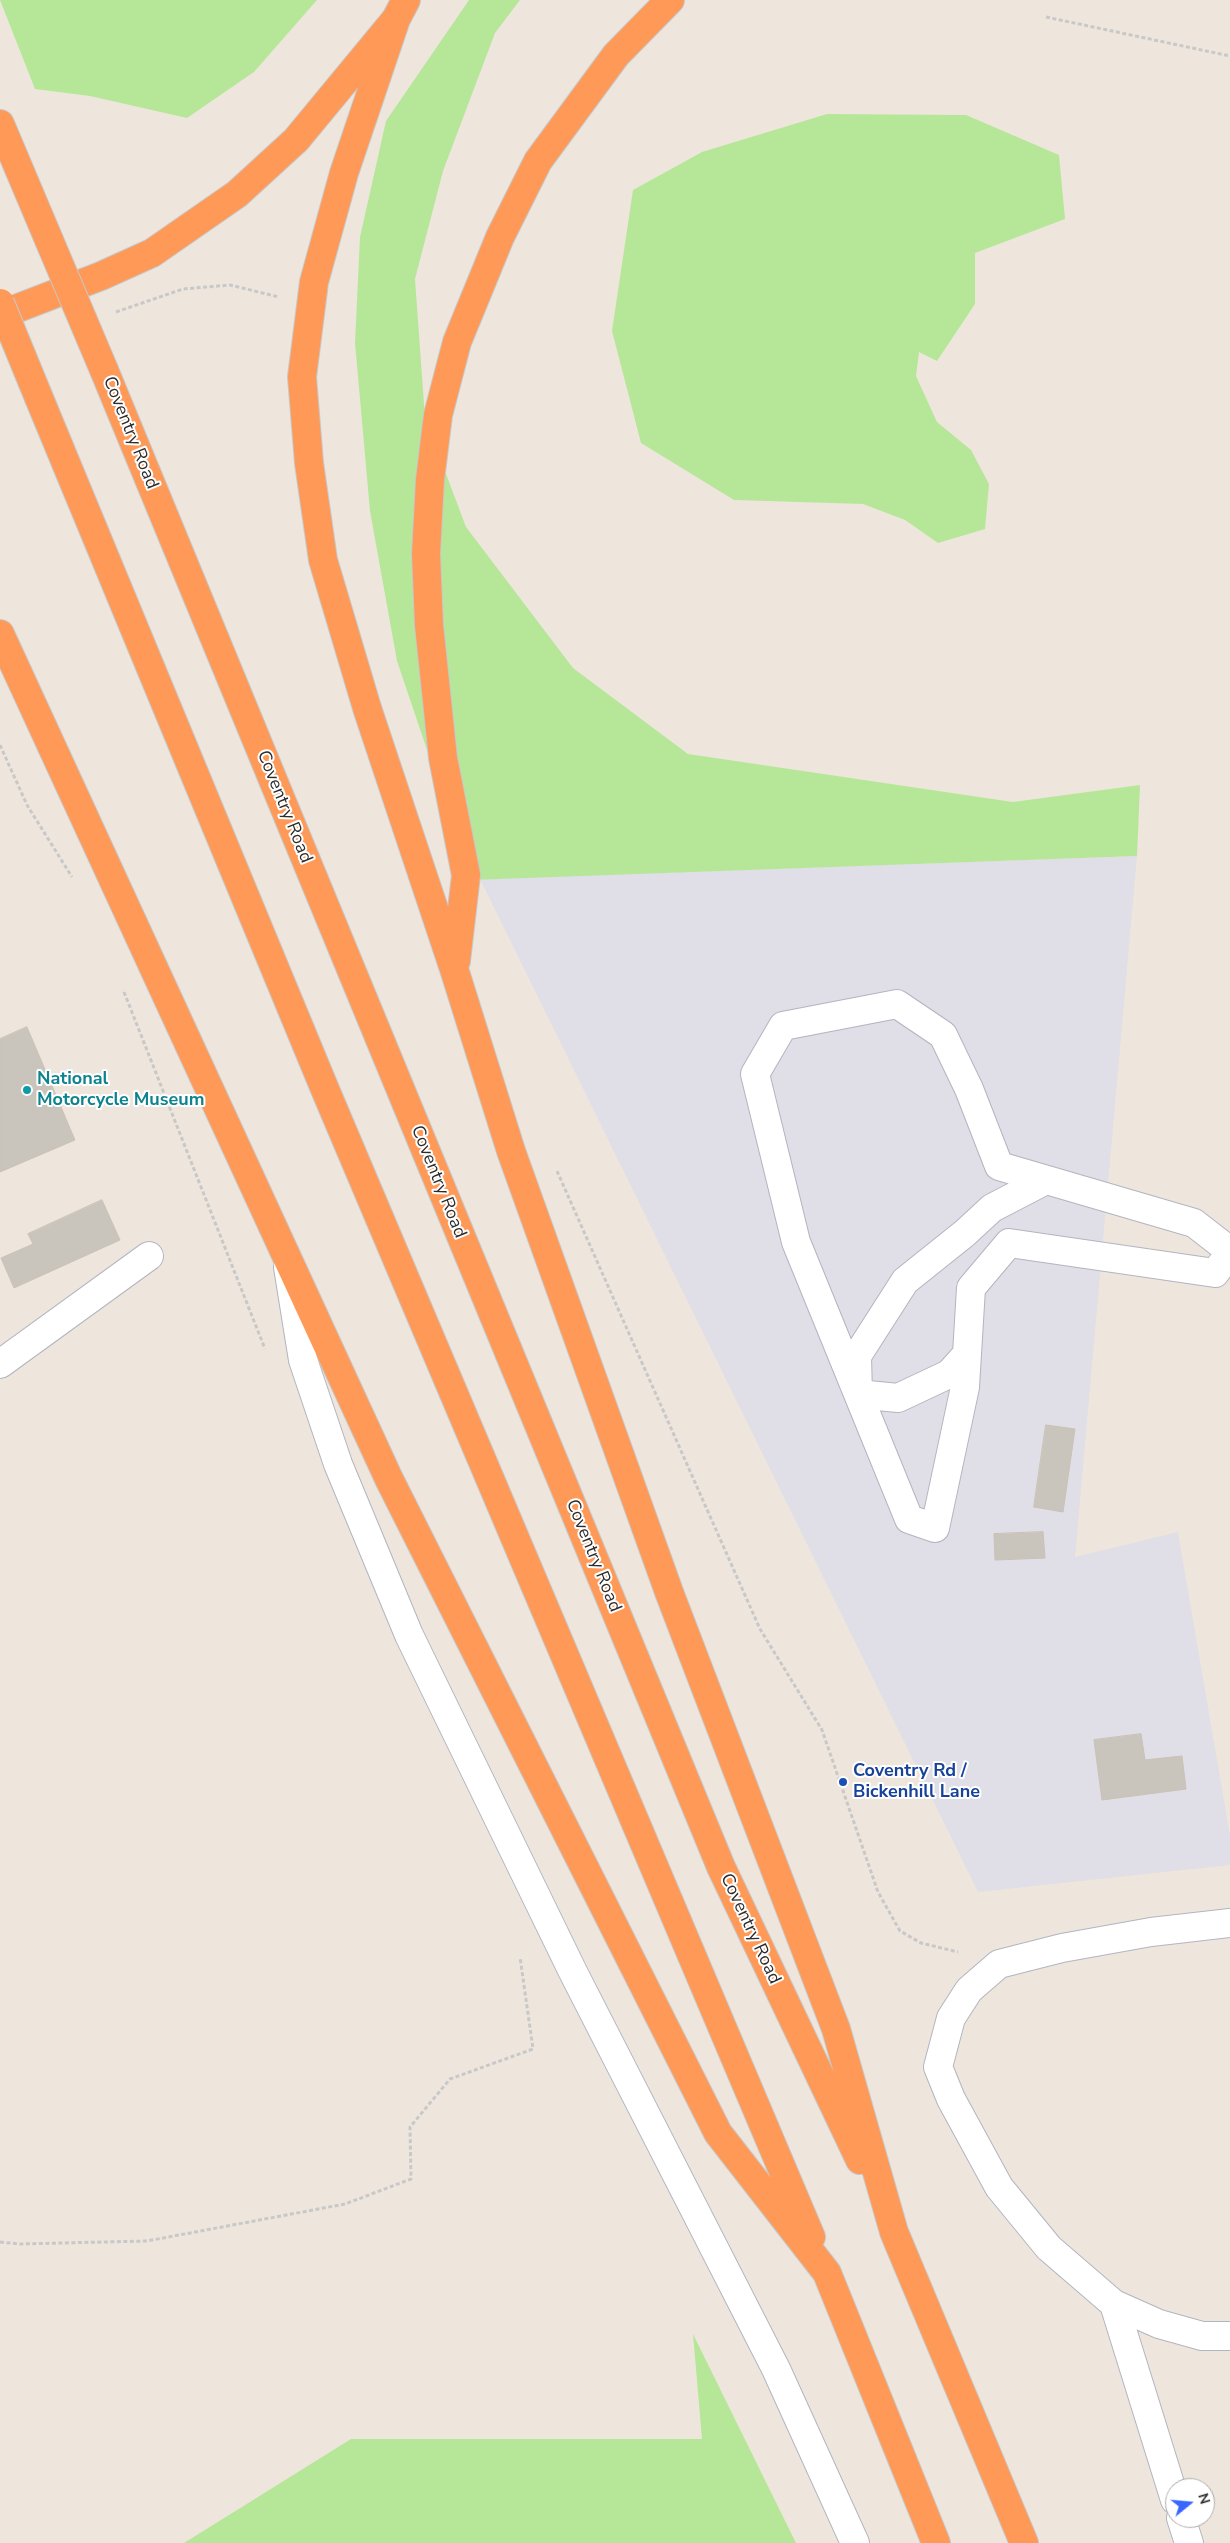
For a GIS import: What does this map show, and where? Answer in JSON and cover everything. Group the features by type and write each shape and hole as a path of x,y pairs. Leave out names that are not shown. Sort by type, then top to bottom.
{"highway":[{"path":"455,972 466,875 443,758 429,624 426,554 430,480 438,415 457,342 500,237 538,161 616,55 670,0"},
{"path":"401,9 344,173 314,282 302,377 309,463 323,560 367,708 455,972 511,1151 669,1592 836,2029 894,2232 1024,2543"},
{"path":"0,315 101,276 152,253 237,194 296,140 346,82 401,9"},
{"name":"Coventry Road","path":"0,124 104,370 721,1867 894,2232"},
{"path":"0,303 328,1096 827,2273 936,2543"},
{"path":"0,634 389,1479 718,2133 827,2273"}],"street":[{"path":"897,1004 943,1035 970,1088 999,1166 1046,1180 1194,1223 1230,1252 1215,1273 1009,1243 971,1288 965,1387 936,1528 909,1519 796,1242 755,1074 783,1026 897,1004"},
{"path":"858,1394 857,1356 905,1281 965,1233 992,1208 1046,1180"},
{"path":"0,1364 149,1256"},
{"path":"286,1258 302,1360 338,1464 409,1635 573,1972 776,2369 855,2543"},
{"path":"858,1394 898,1398 949,1374 968,1354"},
{"path":"1230,1923 1151,1932 1062,1948 999,1964 969,1990 951,2018 938,2067 951,2099 999,2187 1049,2248 1114,2304 1159,2324 1202,2336 1230,2336"},
{"path":"1114,2304 1168,2478"},
{"path":"1184,2528 1189,2543"}],"path":[{"path":"1046,17 1230,56"},
{"path":"110,314 183,290 230,285 277,297 312,302"},
{"path":"554,1163 760,1629 822,1730 878,1892 900,1931 921,1943 956,1952 994,1945 999,1964"},
{"path":"0,2242 19,2244 147,2241 345,2204 412,2179 410,2127 450,2079 533,2049 520,1957"}],"shaded area":[{"path":"1137,856 1075,1557 1178,1532 1230,1836 1230,1865 978,1892 480,879"}],"green space":[{"path":"0,0 317,0 254,72 187,118 90,96 35,89"},
{"path":"469,0 520,0 495,33 443,171 415,279 425,418 466,527 573,668 688,754 1013,802 1140,785 1137,856 471,880 397,661 370,511 355,343 360,237 386,121"},
{"path":"827,114 966,115 1059,155 1065,219 975,253 975,304 937,361 919,352 916,376 937,422 971,450 989,484 985,529 938,543 905,520 863,504 734,500 641,443 612,331 633,190 702,152"},
{"path":"693,2334 796,2543 184,2543 351,2439 702,2439"}],"building":[{"name":"National Motorcycle Museum","path":"27,1027 75,1140 0,1172 0,1039"},
{"path":"102,1200 120,1240 14,1288 1,1258 33,1244 28,1234"},
{"path":"1046,1425 1075,1429 1063,1512 1034,1507"},
{"path":"1043,1532 1045,1558 995,1560 994,1534"},
{"path":"1141,1734 1145,1760 1182,1756 1186,1789 1102,1800 1094,1740"}],"place":[{"name":"National Motorcycle Museum","path":"27,1090"},
{"name":"Coventry Rd / Bickenhill Lane","path":"843,1782"}]}
